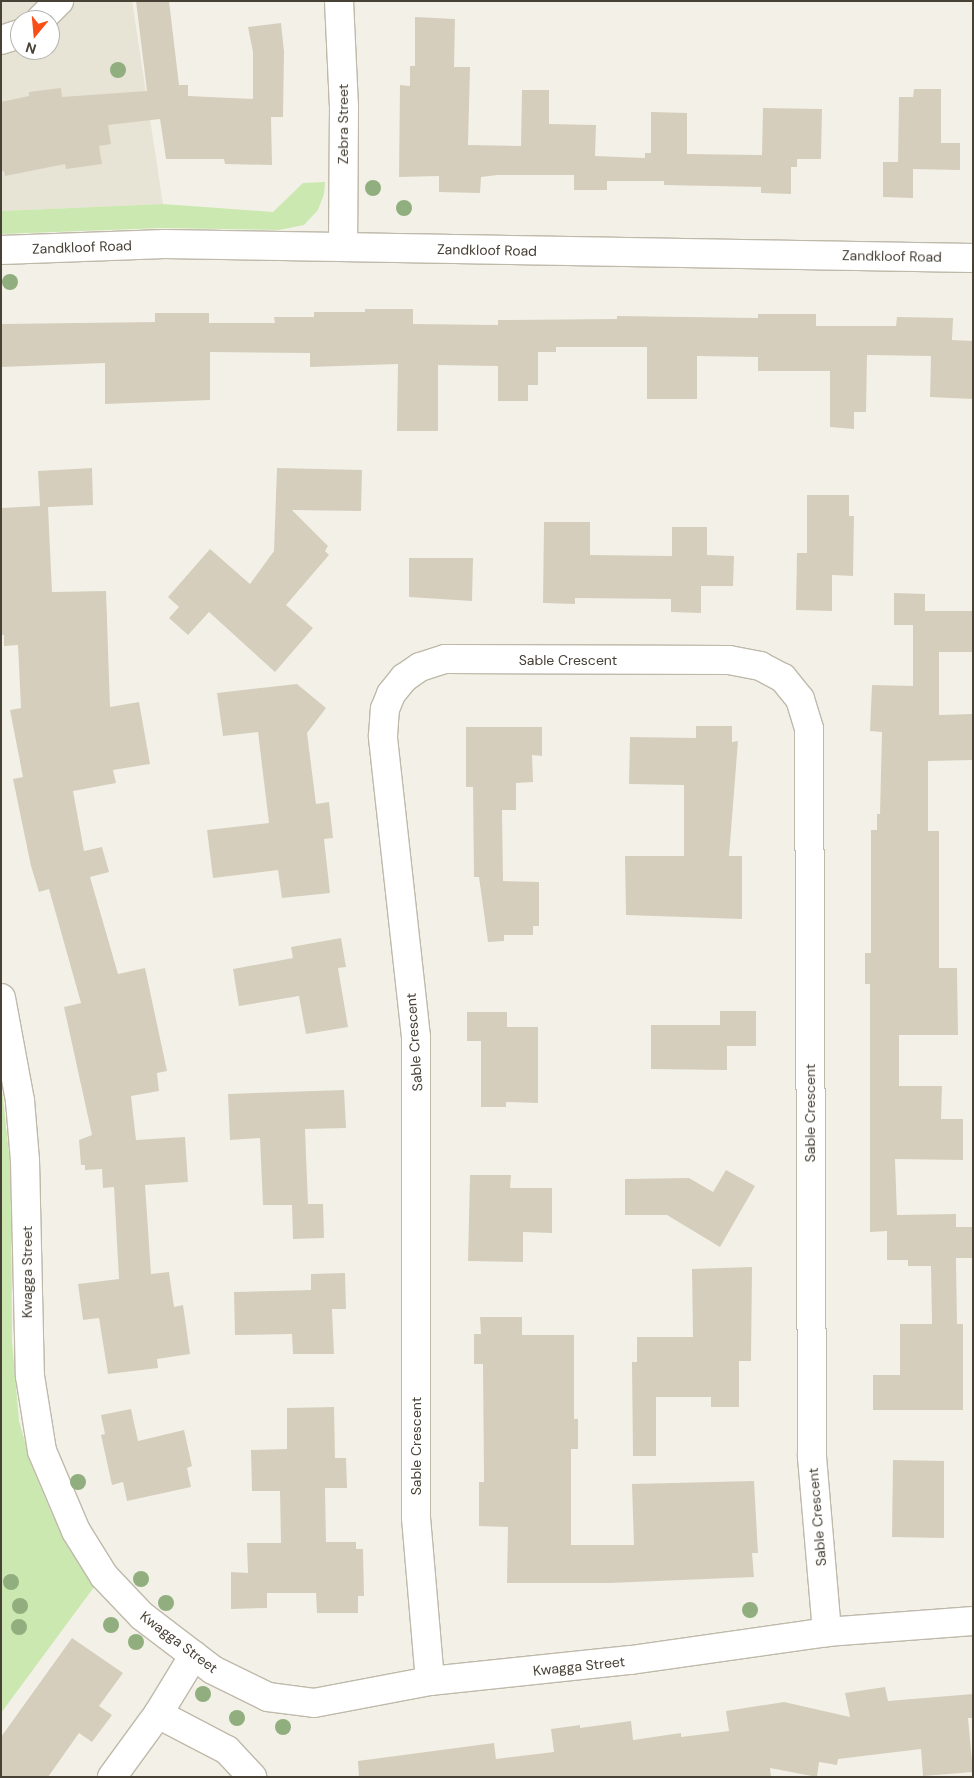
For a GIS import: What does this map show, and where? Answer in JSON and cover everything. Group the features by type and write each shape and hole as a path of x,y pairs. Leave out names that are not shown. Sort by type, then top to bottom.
{"street":[{"path":"50,10 59,1"},
{"name":"Zebra Street","path":"338,1 344,108 342,247"},
{"name":"Zandkloof Road","path":"1,250 165,244 973,258"},
{"name":"Sable Crescent","path":"430,1681 416,1518 416,1037 382,736 391,694 404,678 420,667 445,659 728,660 760,666 783,678 800,699 809,729 812,1457 827,1632"},
{"name":"Kwagga Street","path":"1,998 20,1101 25,1160 30,1376 42,1452 76,1531 104,1576 142,1616 212,1670 268,1697 314,1703 430,1681 631,1660 827,1632 973,1621"},
{"path":"112,1777 158,1714 194,1656"},
{"path":"158,1714 227,1750 252,1777"}],"shaded area":[{"path":"1,1 132,1 163,204 1,211"}],"green space":[{"path":"325,182 324,194 318,210 304,225 279,230 161,228 1,234 1,211 163,204 273,212 303,183"},
{"path":"1,1081 11,1171 12,1341 19,1421 32,1466 51,1512 97,1583 1,1713"}],"building":[{"path":"136,1 169,1 179,85 188,85 188,96 253,99 253,52 248,27 281,23 284,52 283,117 271,117 272,165 225,164 224,159 166,159 160,119 108,125 111,144 99,146 102,164 66,169 65,164 5,176 4,171 1,171 1,102 29,96 29,92 61,88 62,97 147,91"},
{"path":"415,17 455,19 454,67 470,67 468,145 521,146 522,90 549,90 549,124 596,125 595,156 645,158 645,153 651,153 651,112 687,113 687,154 762,155 763,108 822,109 821,159 797,159 797,167 791,167 791,194 761,193 761,187 664,185 664,181 607,181 607,190 574,190 574,175 498,175 481,177 480,193 439,192 439,176 399,177 400,85 410,86 410,66 415,66"},
{"path":"914,89 941,89 941,143 960,143 960,170 913,169 913,198 883,197 883,162 898,162 899,97 913,97"},
{"path":"365,309 413,309 413,324 498,325 498,320 617,319 617,316 758,318 758,314 816,314 816,326 896,326 897,317 953,318 952,340 973,341 973,399 930,397 931,356 867,355 866,412 854,412 854,429 830,427 830,371 758,371 758,357 697,356 697,399 647,399 647,347 556,347 556,352 538,352 538,385 528,385 528,401 498,401 498,366 438,365 438,431 397,431 398,364 310,367 310,353 210,352 210,400 105,404 105,363 1,367 1,324 155,322 155,313 209,313 209,323 275,323 274,317 314,317 314,312 365,312"},
{"path":"92,468 93,505 48,507 52,592 106,591 110,707 139,702 150,764 113,770 116,783 73,791 84,851 102,847 109,872 90,877 118,974 145,968 167,1071 157,1073 159,1091 131,1096 136,1140 185,1137 188,1182 145,1185 151,1274 169,1272 174,1307 183,1305 190,1354 157,1359 158,1368 108,1374 99,1318 83,1320 78,1284 119,1279 114,1187 103,1188 102,1169 85,1170 85,1165 81,1165 79,1140 92,1135 64,1007 81,1003 49,889 39,892 31,866 13,779 23,777 10,710 21,708 18,645 4,646 4,635 1,635 1,508 40,506 38,471"},
{"path":"277,468 362,470 361,511 292,510 328,546 325,551 329,555 286,605 313,628 275,672 209,612 188,635 169,618 179,607 168,597 210,549 250,584 274,551"},
{"path":"807,495 849,495 849,516 854,516 853,576 832,575 832,611 796,610 797,553 807,553"},
{"path":"544,522 590,522 590,555 672,556 672,527 707,527 707,555 734,556 733,586 701,586 701,613 671,612 671,599 575,598 575,604 543,603"},
{"path":"409,558 473,558 472,601 409,597"},
{"path":"894,593 925,594 925,611 973,611 973,652 939,652 939,715 973,714 973,760 928,761 928,831 939,831 939,968 957,968 958,1035 899,1035 899,1086 942,1086 941,1119 963,1119 963,1160 895,1159 897,1215 956,1214 956,1227 973,1227 973,1258 956,1258 957,1324 963,1324 963,1410 873,1410 873,1375 900,1375 900,1324 932,1324 931,1266 908,1266 908,1260 887,1260 887,1231 870,1232 870,984 865,984 865,953 871,953 871,830 877,830 877,814 880,814 882,732 870,731 872,685 913,686 913,625 894,625"},
{"path":"297,684 326,708 307,733 316,804 329,802 333,838 324,839 330,893 282,898 278,870 213,878 207,830 269,823 258,732 223,736 217,693"},
{"path":"696,726 732,726 732,742 738,741 729,856 742,856 742,919 626,915 625,856 684,856 684,785 629,784 630,737 696,738"},
{"path":"466,727 542,727 542,756 532,755 533,782 516,783 516,810 502,810 503,881 539,882 539,926 533,926 533,935 504,935 504,941 488,942 479,877 474,877 473,787 466,787"},
{"path":"341,938 346,967 338,968 348,1027 306,1034 299,996 239,1006 233,969 293,958 291,947"},
{"path":"720,1011 756,1011 756,1046 727,1046 727,1070 651,1069 651,1025 720,1025"},
{"path":"467,1012 507,1012 507,1027 538,1027 538,1103 506,1102 506,1107 481,1107 481,1041 467,1041"},
{"path":"344,1090 346,1128 305,1129 308,1204 323,1204 324,1238 293,1239 292,1205 263,1205 260,1138 230,1140 228,1094"},
{"path":"726,1170 755,1186 720,1247 667,1215 625,1215 625,1179 689,1178 713,1192"},
{"path":"470,1175 511,1175 510,1188 552,1188 552,1233 523,1232 523,1262 468,1261"},
{"path":"752,1267 751,1361 739,1361 739,1407 711,1407 711,1397 656,1397 656,1456 633,1456 632,1362 637,1362 637,1337 693,1337 692,1269"},
{"path":"345,1273 346,1309 332,1309 334,1354 293,1354 292,1334 235,1335 234,1292 311,1290 311,1274"},
{"path":"480,1317 522,1317 522,1335 574,1335 574,1419 578,1419 578,1449 571,1449 571,1545 634,1545 632,1484 754,1481 758,1553 752,1553 754,1577 609,1583 507,1583 508,1527 479,1526 479,1482 484,1482 483,1364 474,1364 474,1334 481,1334"},
{"path":"334,1407 335,1458 346,1458 347,1488 325,1488 326,1542 356,1542 356,1549 363,1549 364,1596 358,1596 358,1613 317,1613 316,1593 267,1593 267,1608 231,1609 231,1572 248,1573 247,1543 281,1543 280,1491 252,1491 251,1450 287,1449 287,1408"},
{"path":"131,1409 138,1441 184,1430 192,1466 187,1468 191,1487 127,1501 123,1482 112,1485 101,1435 105,1434 101,1415"},
{"path":"893,1460 944,1461 944,1538 892,1537"},
{"path":"72,1638 123,1673 99,1706 112,1715 92,1742 79,1733 48,1777 1,1777 1,1737"},
{"path":"885,1687 888,1701 973,1694 973,1718 968,1718 973,1772 923,1776 921,1749 838,1759 837,1765 819,1762 817,1777 770,1768 771,1777 359,1777 358,1761 494,1743 496,1759 554,1752 551,1729 580,1725 580,1728 631,1721 633,1740 681,1733 681,1737 729,1731 726,1711 784,1702 850,1717 845,1693"}]}
